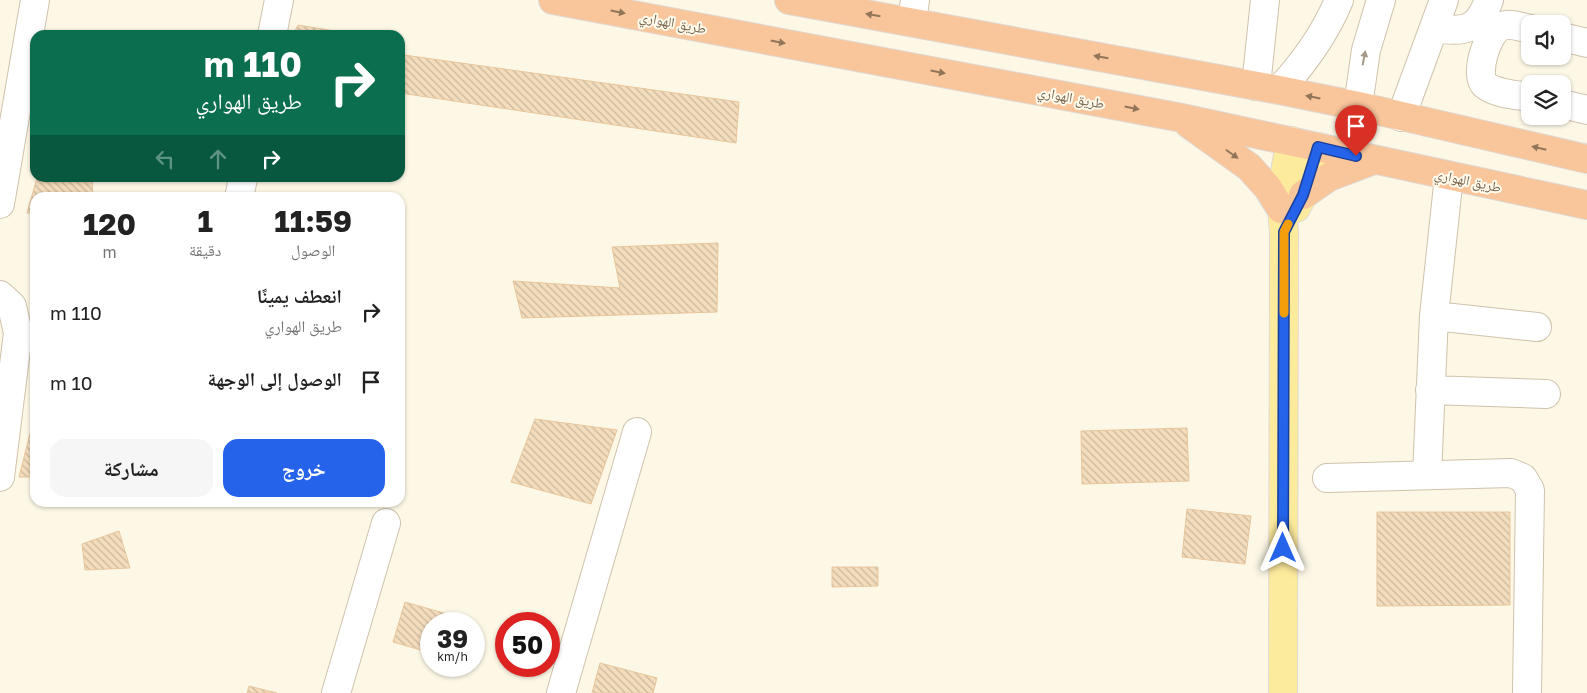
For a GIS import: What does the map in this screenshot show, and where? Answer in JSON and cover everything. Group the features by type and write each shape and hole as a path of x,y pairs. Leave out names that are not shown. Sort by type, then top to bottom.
{"highway":[{"path":"789,0 913,11 1358,106 1587,159"},
{"name":"طريق الهواري","path":"565,1 1177,117 1587,205"},
{"path":"1177,117 1249,166 1289,212 1330,177 1374,160"}],"main road":[{"path":"1282,693 1289,212 1282,190 1291,141"},
{"path":"1289,212 1318,147"}],"street":[{"path":"0,204 35,0"},
{"path":"273,30 279,0"},
{"path":"1265,0 1267,88"},
{"path":"1267,88 1307,58 1319,40 1339,0"},
{"path":"1358,106 1366,50 1381,0"},
{"path":"1401,117 1444,0"},
{"path":"1434,28 1459,32 1473,26 1485,10 1489,0"},
{"path":"1521,28 1505,25 1492,32 1488,39 1480,74 1483,84 1492,89 1521,96"},
{"path":"1571,39 1587,43"},
{"path":"1571,106 1587,110"},
{"path":"1427,475 1434,316 1449,176"},
{"path":"0,295 12,306 18,333 0,477"},
{"path":"1434,316 1537,327"},
{"path":"1430,390 1546,394"},
{"path":"561,693 638,432"},
{"path":"1327,478 1511,473 1517,474 1528,484 1530,490 1527,693"},
{"path":"336,693 386,522"}],"building":[{"path":"298,25 328,30 296,30"},
{"path":"405,55 739,102 736,143 405,94"},
{"path":"36,182 92,182 93,192 33,192"},
{"path":"30,202 30,213 27,213"},
{"path":"718,243 717,312 522,318 513,281 620,288 612,247"},
{"path":"535,419 617,430 591,504 511,482"},
{"path":"1187,428 1189,481 1082,484 1081,431"},
{"path":"30,434 30,477 19,477"},
{"path":"1187,509 1251,516 1245,564 1182,557"},
{"path":"1377,512 1510,512 1510,605 1377,606"},
{"path":"119,531 130,568 85,570 82,544"},
{"path":"832,567 878,567 878,586 832,587"},
{"path":"405,602 440,612 420,612 420,650 393,642"},
{"path":"600,663 657,678 653,693 592,693"},
{"path":"249,686 277,693 247,693"}],"slow traffic":[{"path":"1284,313 1284,232 1288,224"}],"route":[{"path":"1283,548 1284,232 1303,195 1318,147 1356,156"}]}
